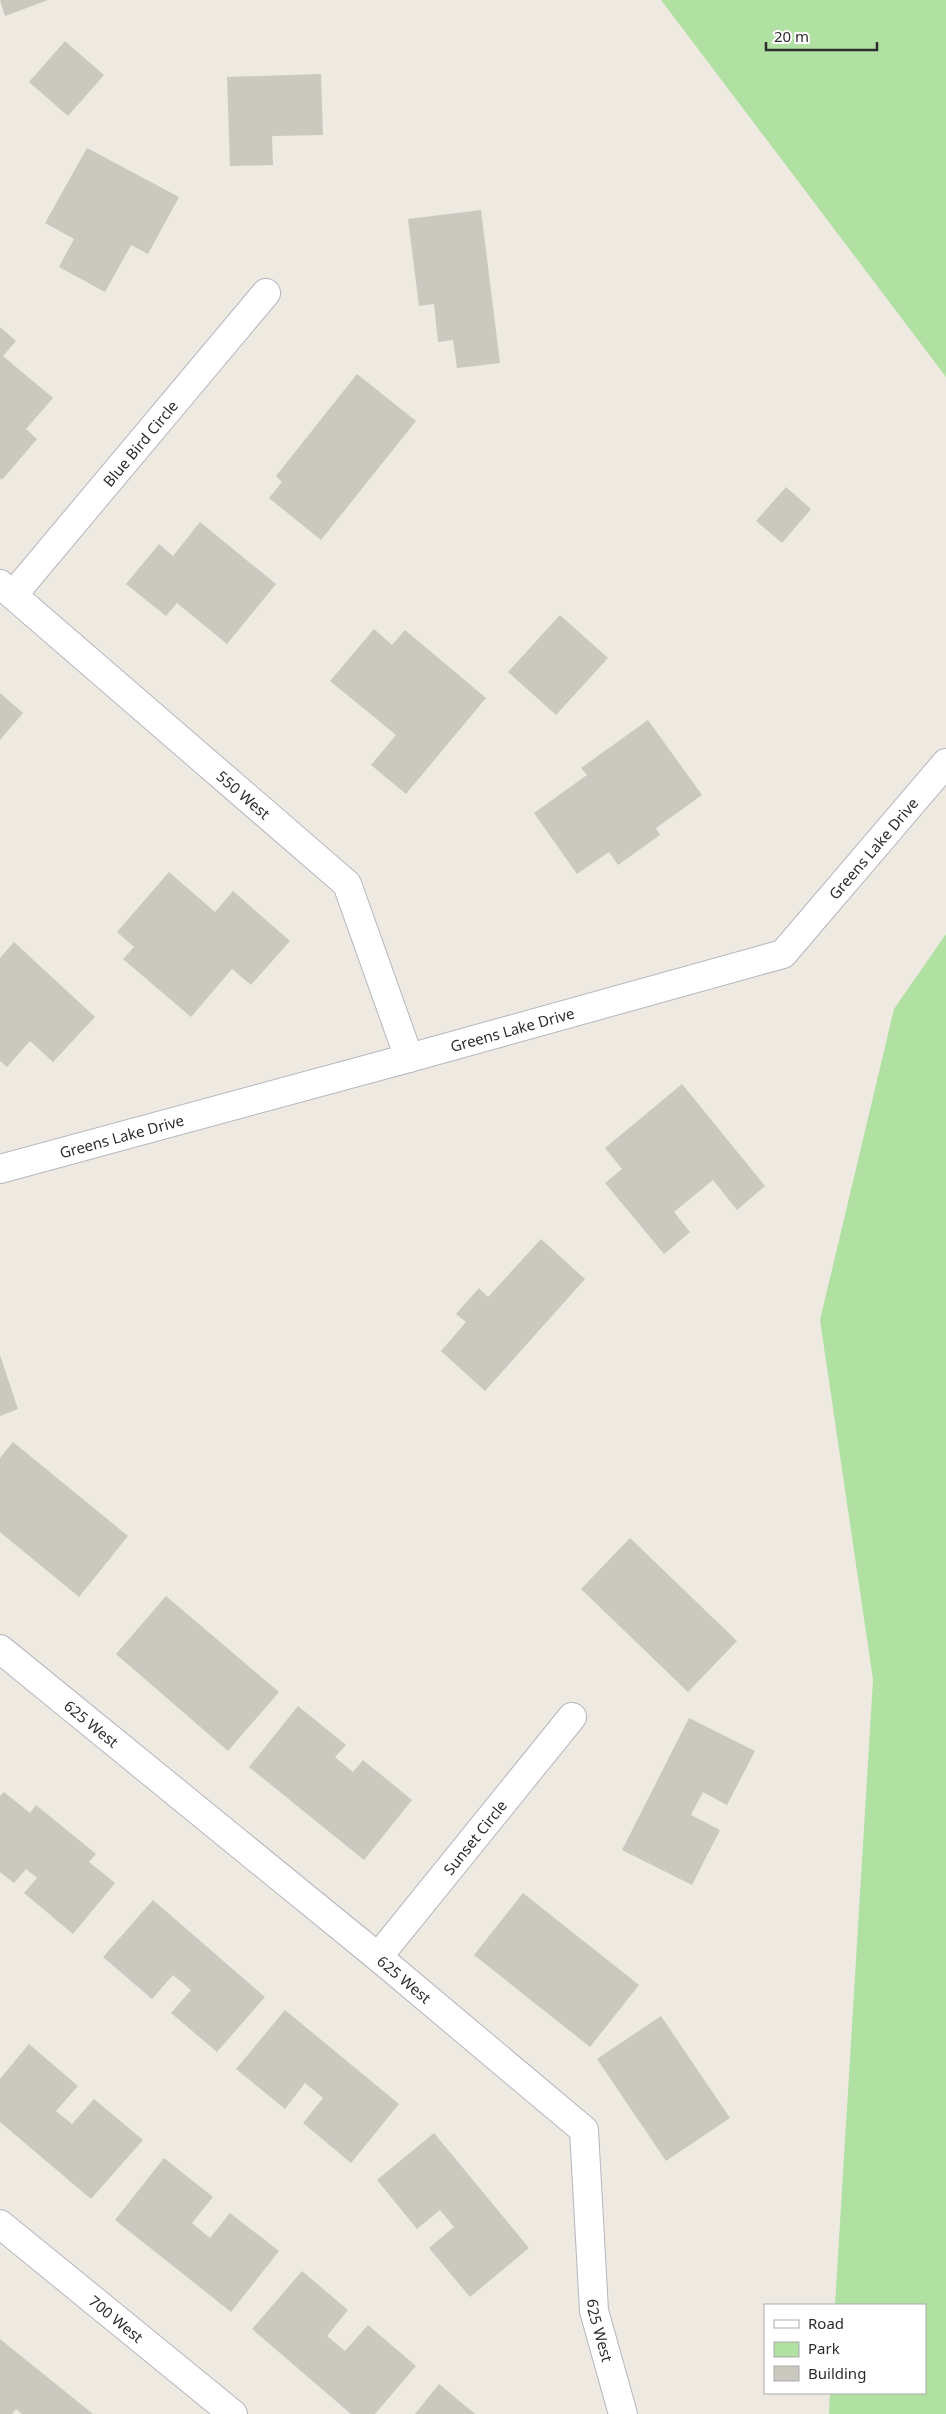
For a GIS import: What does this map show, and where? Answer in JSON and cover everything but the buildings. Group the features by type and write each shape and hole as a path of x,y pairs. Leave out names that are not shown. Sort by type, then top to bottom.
{"street":[{"name":"Blue Bird Circle","path":"7,590 266,293"},
{"name":"550 West","path":"7,590 347,884 409,1058"},
{"name":"Greens Lake Drive","path":"0,1169 783,954 946,763"},
{"name":"625 West","path":"0,1649 378,1957 584,2130 594,2312 623,2414"},
{"name":"Sunset Circle","path":"378,1957 572,1718"},
{"name":"700 West","path":"0,2224 233,2414"}],"green space":[{"path":"661,0 946,0 946,377"},
{"path":"946,934 946,2414 829,2414 830,2394 926,2394 926,2304 835,2304 873,1680 820,1320 894,1009"}]}
